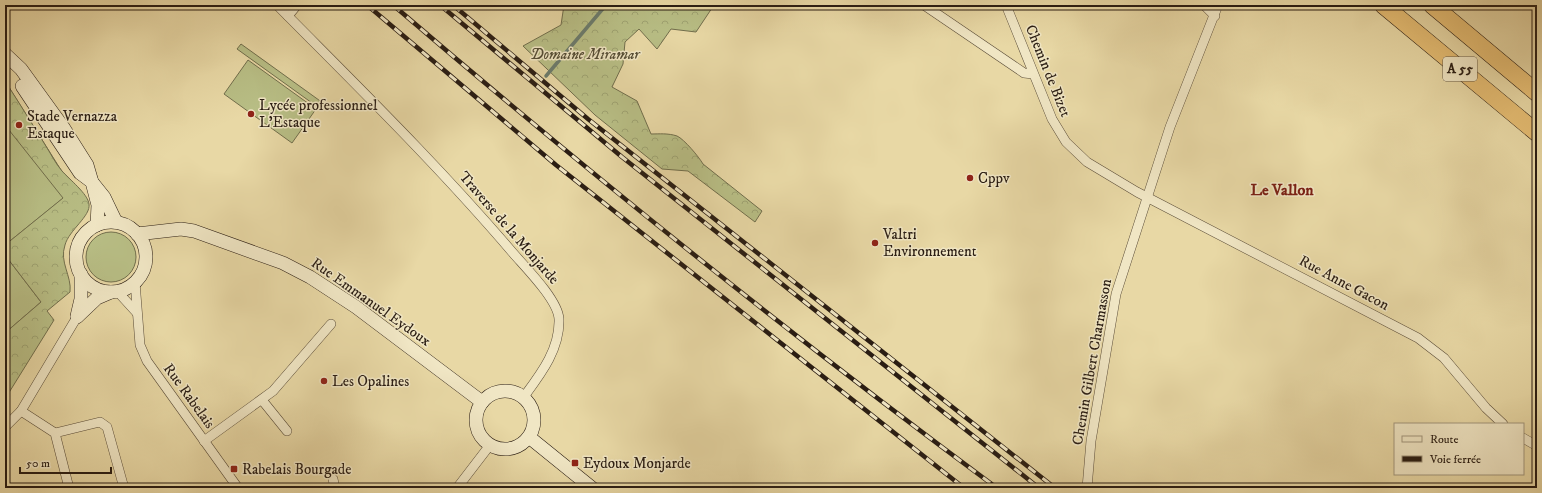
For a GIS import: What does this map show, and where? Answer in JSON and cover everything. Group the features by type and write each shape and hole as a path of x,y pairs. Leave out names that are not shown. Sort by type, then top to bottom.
{"highway":[{"name":"A 55","path":"1383,5 1537,133"},
{"name":"A 55","path":"1432,5 1537,93"}],"street":[{"name":"Traverse de la Monjarde","path":"277,5 421,149 467,198 550,296 559,318 555,346 542,373 523,398"},
{"path":"288,16 297,5"},
{"path":"924,5 1024,73 1033,74"},
{"path":"998,5 1008,9"},
{"path":"1204,5 1215,16"},
{"name":"Chemin Gilbert Charmasson","path":"1087,488 1091,442 1116,294 1170,127 1215,16 1218,5"},
{"name":"Chemin de Bizet","path":"1008,9 1052,119 1066,142 1087,162 1148,198"},
{"path":"6,55 21,69 63,127 87,164 98,204 97,225"},
{"path":"92,182 104,197 116,222"},
{"name":"Rue Anne Gacon","path":"1148,198 1418,338 1444,358 1486,408 1502,423"},
{"path":"5,427 21,411 77,317 97,298 114,291 127,288 135,282 144,269 146,253 143,243 138,234 128,226 116,222 97,225 84,235 78,246 76,258 81,274 81,300 77,317"},
{"name":"Rue Emmanuel Eydoux","path":"138,234 181,229 203,233 283,263 310,277 356,307 482,402"},
{"path":"146,253 164,232"},
{"path":"81,274 97,289 114,291 137,313"},
{"name":"Rue Rabelais","path":"135,282 140,345 147,361 238,488"},
{"path":"204,440 273,391 331,324"},
{"path":"502,391 515,393 523,398 533,412 532,429 529,437 515,447 506,449 490,445 480,434 476,420 477,410 482,402 489,395 502,391"},
{"path":"262,400 287,431"},
{"path":"21,411 55,433 70,488"},
{"path":"55,433 100,422 107,427 124,488"},
{"path":"529,437 592,488"},
{"path":"1524,439 1537,446"},
{"path":"456,488 490,445"},
{"path":"333,479 335,488"}],"green space":[{"name":"Domaine Miramar","path":"564,5 714,5 696,32 671,29 657,49 639,29 625,42 623,64 612,87 637,101 651,134 670,134 680,138 691,148 703,164 762,211 755,222 688,171 662,169 595,115 523,46 561,25"},
{"path":"241,44 323,103 319,108 237,49"},
{"path":"248,60 316,109 292,143 224,94"},
{"name":"Stade Vernazza Estaque","path":"5,81 61,170 77,187 5,245"},
{"path":"5,81 57,165 82,191 88,200 89,209 67,239 65,245 64,263 69,280 70,292 47,311 54,320 5,399 5,333 41,302 5,255 5,245 63,198 5,125"},
{"path":"111,232 125,236 132,243 136,257 132,271 125,278 111,282 97,278 90,271 86,257 90,243 97,236"},
{"path":"5,255 41,302 5,333"}],"waterway":[{"path":"546,76 606,5"}],"railway":[{"path":"367,5 556,165 964,488"},
{"path":"393,5 541,130 691,252 843,372 997,488"},
{"path":"440,5 622,157 1039,488"},
{"path":"453,5 588,119 1055,488"}],"place":[{"name":"Lycée professionnel L'Estaque","path":"251,114"},
{"name":"Stade Vernazza Estaque","path":"19,125"},
{"name":"Cppv","path":"970,178"},
{"name":"Valtri Environnement","path":"875,243"},
{"name":"Les Opalines","path":"324,381"},
{"name":"Eydoux Monjarde","path":"575,463"},
{"name":"Rabelais Bourgade","path":"234,469"}],"district":[{"name":"Le Vallon","path":"1282,190"}]}
